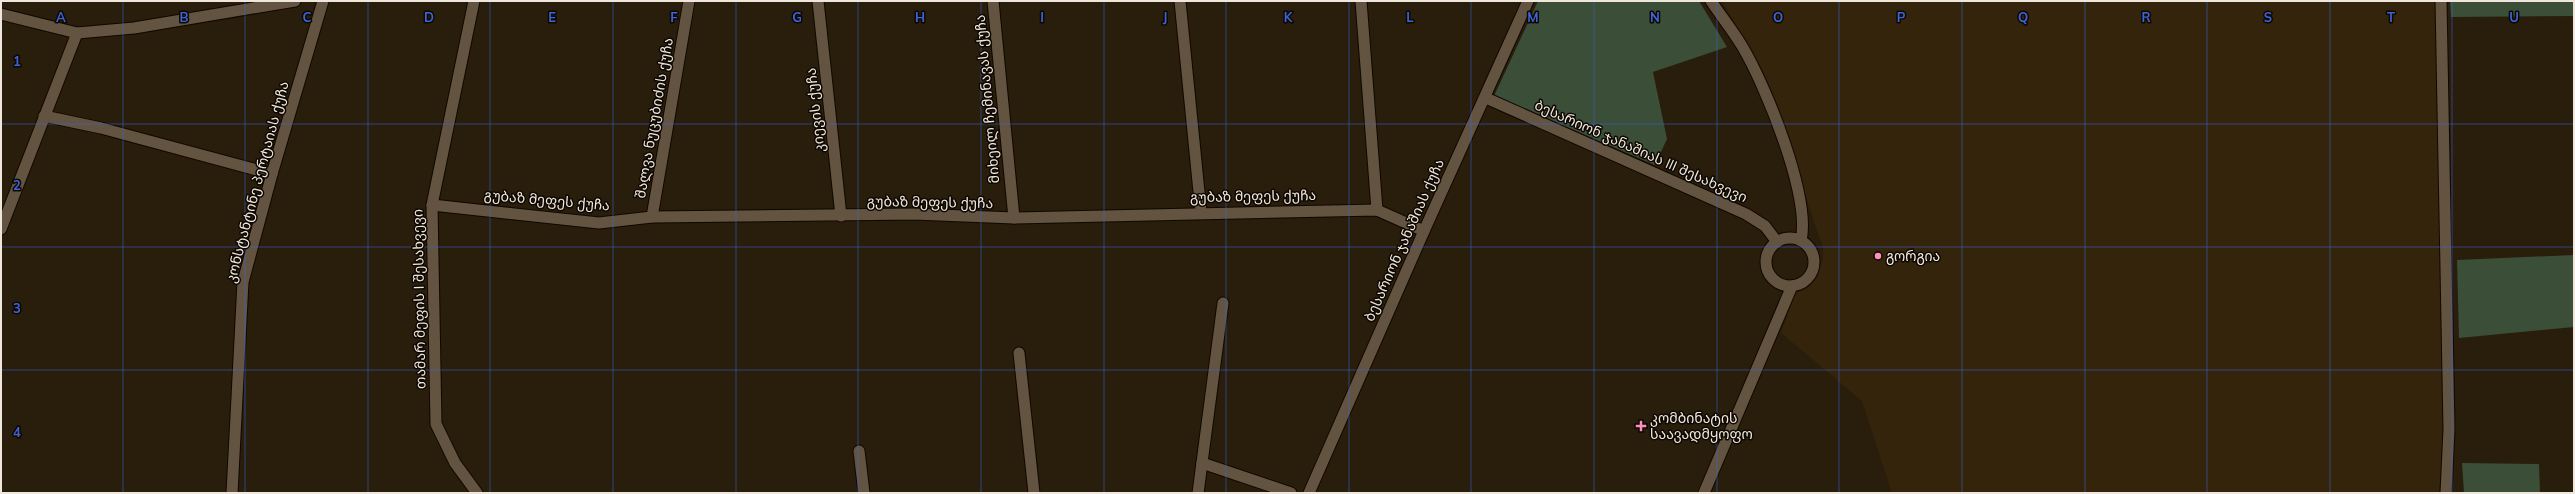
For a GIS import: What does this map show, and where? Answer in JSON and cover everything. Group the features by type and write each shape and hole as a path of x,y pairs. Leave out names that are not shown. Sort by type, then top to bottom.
{"street":[{"path":"1,14 77,33 134,28 295,1"},
{"name":"კონსტანტინე პერტაიას ქუჩა","path":"232,493 244,282 272,174 323,1"},
{"name":"თამარ მეფის I შესახვევი","path":"474,1 432,205 436,424 455,462 477,493"},
{"name":"შალვა ნუცუბიძის ქუჩა","path":"652,217 689,1"},
{"name":"კიევის ქუჩა","path":"818,1 841,216"},
{"name":"მიხეილ ჩემინავას ქუჩა","path":"993,1 1014,218"},
{"path":"1180,1 1201,212"},
{"path":"1361,1 1377,210"},
{"name":"ბესარიონ ჯანაშიას ქუჩა","path":"1309,493 1424,231 1486,98 1528,1"},
{"path":"1711,1 1742,47 1764,91 1798,183 1804,221 1801,241"},
{"path":"2441,1 2449,430 2446,493"},
{"path":"1,229 6,205 77,33"},
{"name":"ბესარიონ ჯანაშიას III შესახვევი","path":"1486,98 1746,214 1765,226 1777,242"},
{"path":"44,116 101,128 272,174"},
{"name":"გუბაზ მეფეს ქუჩა","path":"432,205 599,223 652,217 914,214 1014,218 1201,212 1377,210 1424,231"},
{"path":"1793,239 1801,241 1810,249 1814,265 1806,280 1792,286 1776,282 1767,270 1767,254 1777,242 1793,239"},
{"path":"1704,493 1792,286"},
{"path":"1198,493 1223,303"},
{"path":"1019,353 1034,493"},
{"path":"859,451 864,493"},
{"path":"1202,463 1291,493"}],"shaded area":[{"path":"1722,1 2435,1 2445,429 2439,493 1892,493 1862,401 1781,333 1795,293 1808,288 1817,277 1823,259 1823,248 1763,71"}],"green space":[{"path":"1538,1 1699,1 1727,47 1653,72 1667,139 1655,165 1494,96"},
{"path":"2450,1 2574,1 2574,16 2451,17"},
{"path":"2574,255 2574,327 2459,338 2457,260"},
{"path":"2462,463 2539,464 2540,493 2464,493"}],"place":[{"name":"გორგია","path":"1878,256"},
{"name":"კომბინატის საავადმყოფო","path":"1641,426"}]}
